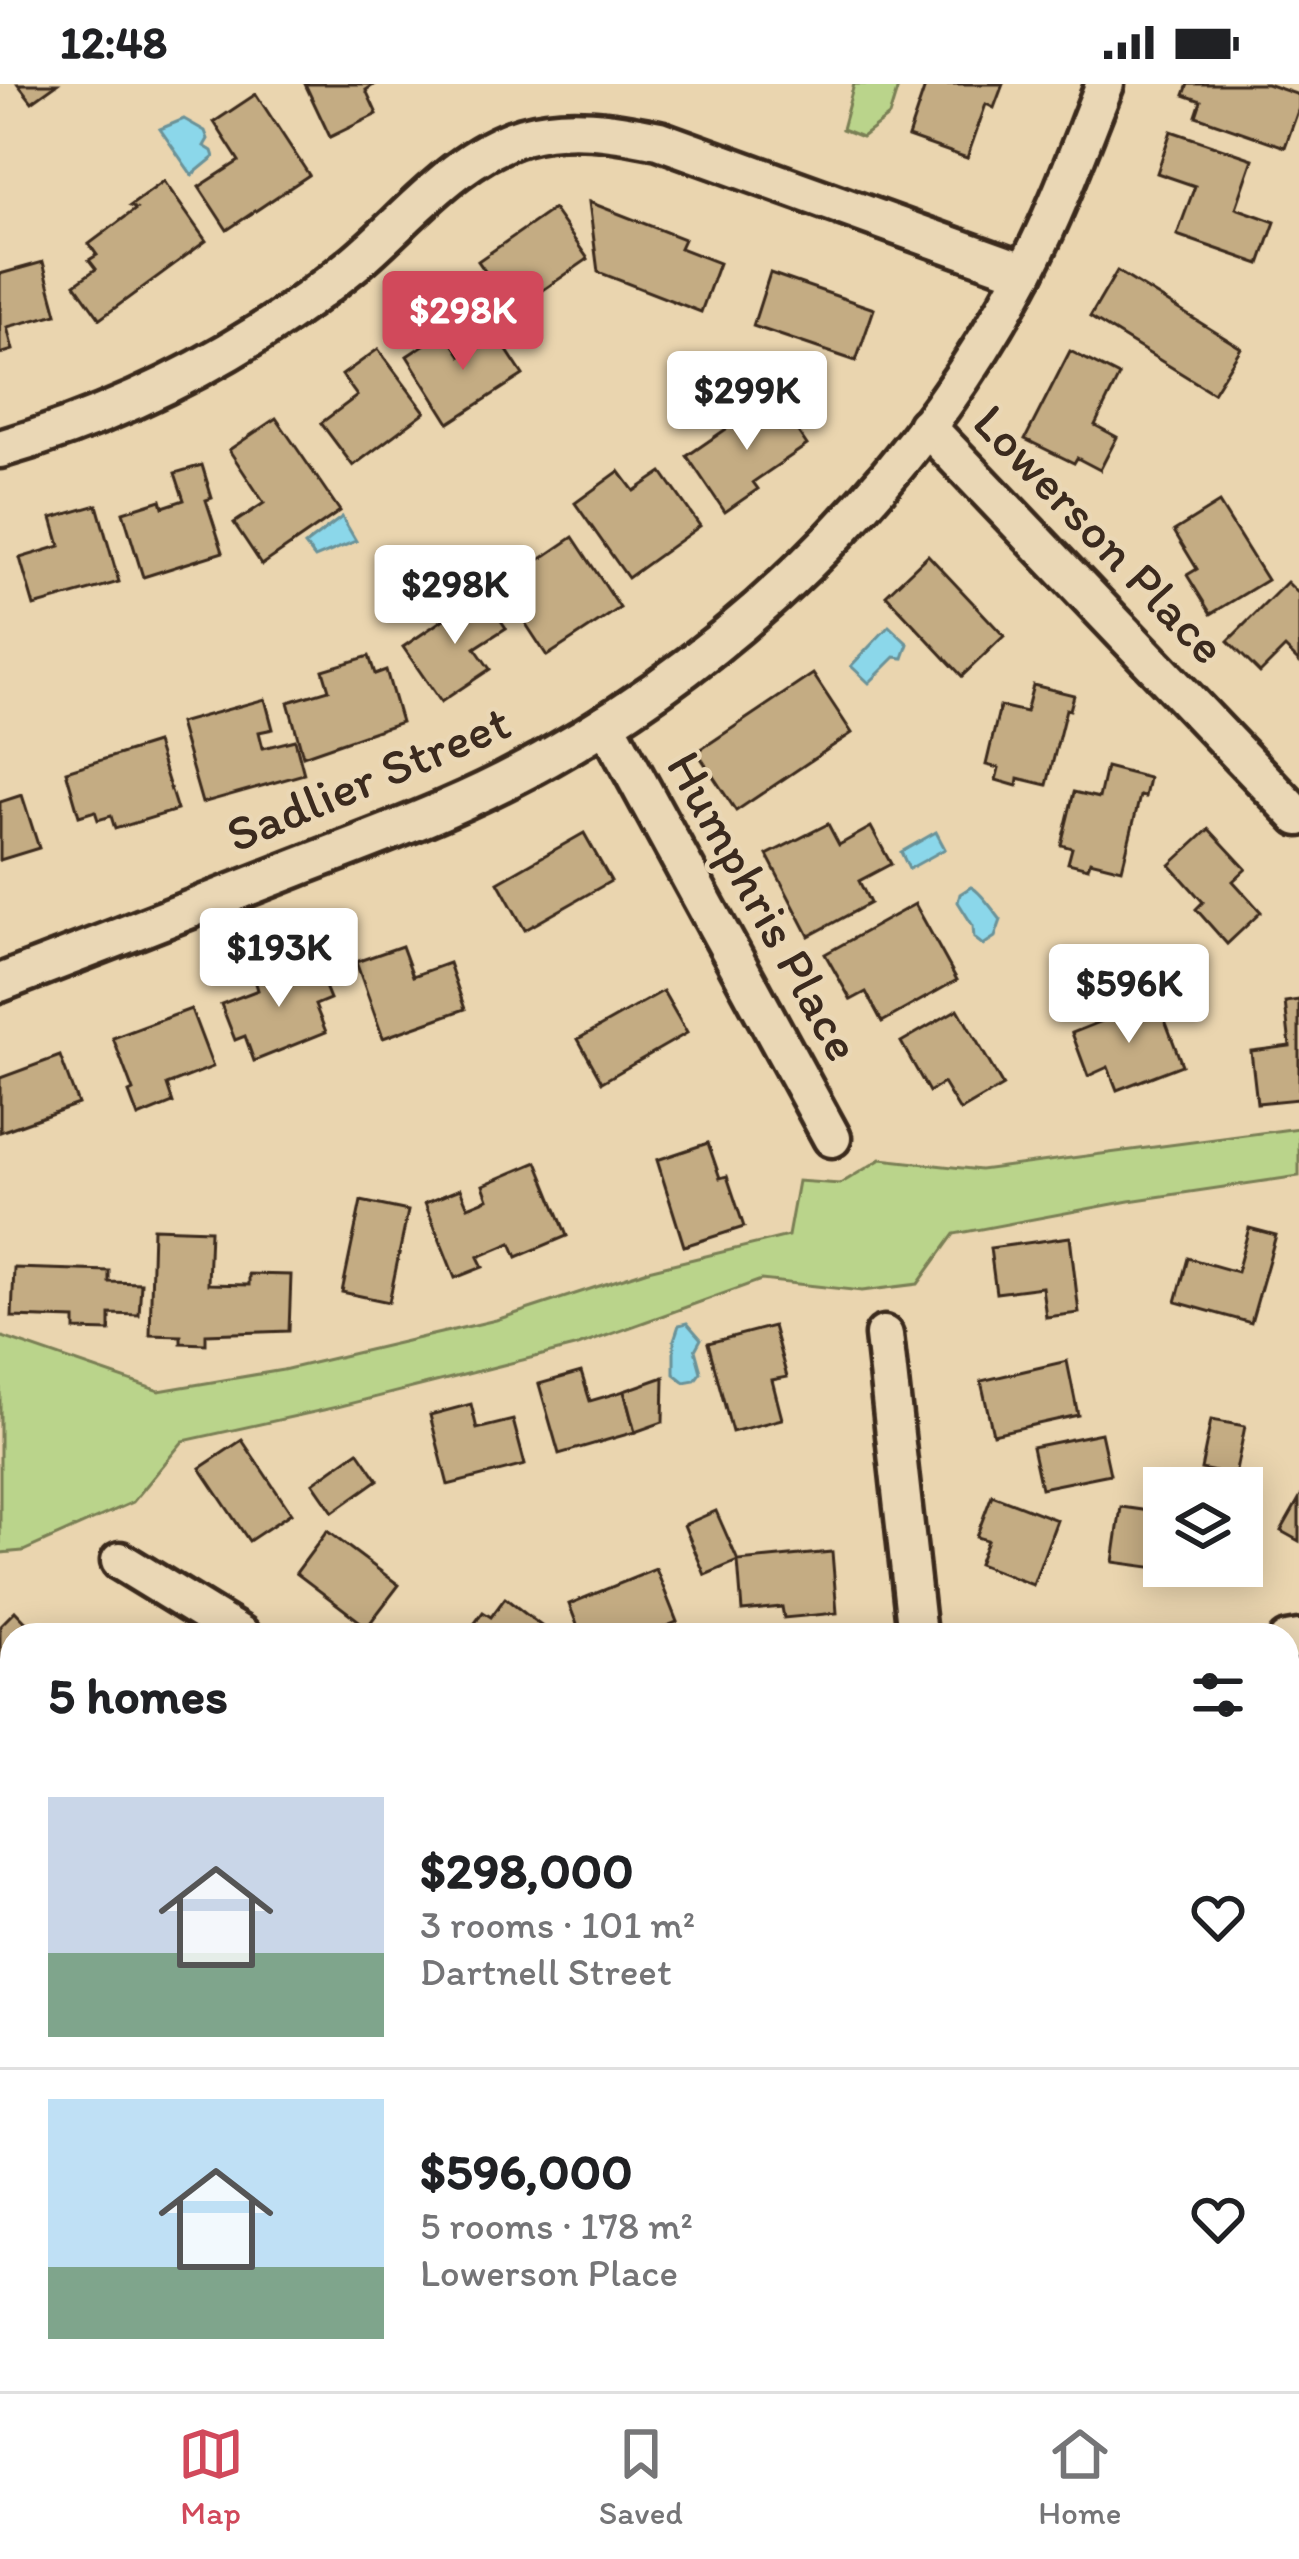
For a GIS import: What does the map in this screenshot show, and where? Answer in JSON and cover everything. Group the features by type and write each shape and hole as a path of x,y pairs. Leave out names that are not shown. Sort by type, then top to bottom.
{"street":[{"name":"Sadlier Street","path":"0,983 396,829 505,781 606,723 742,625 823,550 954,389 1025,272 1057,206 1105,84"},
{"path":"0,449 155,390 258,333 352,266 472,158 547,131 602,129 659,140 1025,272"},
{"name":"Lowerson Place","path":"926,426 1299,817"},
{"name":"Humphris Place","path":"606,723 832,1138"},
{"path":"884,1335 916,1623"},
{"path":"120,1561 221,1623"}],"green space":[{"path":"854,84 899,84 889,116 862,137 842,129"},
{"path":"1299,1128 1299,1176 954,1234 918,1284 862,1291 761,1280 578,1346 183,1441 133,1502 23,1551 0,1553 0,1336 159,1391 283,1370 496,1320 648,1270 788,1236 798,1181 840,1184 881,1159 980,1170"}],"water":[{"path":"184,119 205,131 204,146 214,157 192,175 160,129"},
{"path":"342,517 356,541 315,558 305,545"},
{"path":"421,576 433,585 431,597 414,603 405,617 395,619 387,614 397,590"},
{"path":"889,626 908,644 903,658 895,657 869,683 851,666"},
{"path":"936,832 945,849 909,869 901,852"},
{"path":"971,887 1001,920 995,937 983,945 974,938 973,926 958,902 960,894"},
{"path":"687,1323 701,1339 695,1350 701,1372 695,1380 684,1382 674,1374 674,1340 679,1325"}],"building":[{"path":"18,84 57,84 32,102"},
{"path":"305,84 375,84 366,90 377,114 330,137"},
{"path":"926,84 1003,84 994,108 986,104 967,158 908,137"},
{"path":"1188,84 1267,84 1299,95 1285,147 1196,116 1201,101 1184,95"},
{"path":"256,94 309,175 227,230 199,187 239,161 214,122"},
{"path":"1171,131 1253,159 1236,208 1275,222 1260,264 1177,235 1195,186 1157,173"},
{"path":"164,181 206,241 100,319 75,284 96,269 89,260 97,255 89,244"},
{"path":"589,202 684,239 680,248 719,263 701,312 598,272"},
{"path":"553,209 588,259 513,311 478,261"},
{"path":"43,262 57,314 7,327 13,350 0,354 0,274"},
{"path":"1117,271 1241,348 1213,393 1090,317"},
{"path":"770,273 874,309 856,361 753,326"},
{"path":"445,331 461,356 496,334 523,375 449,423 407,356"},
{"path":"378,349 425,412 353,466 321,423 357,396 342,375"},
{"path":"1070,351 1119,376 1095,425 1117,437 1100,470 1025,439"},
{"path":"774,396 807,445 753,482 758,489 725,512 687,456"},
{"path":"276,418 340,511 262,565 234,523 264,503 229,450"},
{"path":"202,465 212,498 206,500 223,552 143,577 123,512 161,500 163,507 184,500 175,473"},
{"path":"619,471 634,491 662,472 700,526 628,578 575,503"},
{"path":"1219,503 1267,580 1211,614 1187,575 1197,569 1174,531"},
{"path":"97,505 119,582 34,606 20,558 60,546 52,518"},
{"path":"573,537 620,608 547,656 501,586"},
{"path":"928,555 1004,636 962,676 886,595"},
{"path":"1287,582 1299,594 1299,662 1285,648 1260,673 1228,641"},
{"path":"482,593 506,628 475,648 490,669 441,702 403,647"},
{"path":"369,656 375,674 386,670 401,722 303,756 288,702 329,690 323,670"},
{"path":"813,674 852,733 736,811 697,752"},
{"path":"1033,685 1074,695 1070,710 1066,709 1047,785 1018,778 1017,786 996,780 999,768 986,765 1000,706 1026,712"},
{"path":"265,699 273,729 259,732 263,748 295,740 304,774 202,803 179,723"},
{"path":"156,743 177,810 115,829 111,816 98,820 95,811 79,816 66,771"},
{"path":"1106,767 1149,778 1122,869 1090,861 1088,868 1068,863 1072,848 1061,845 1074,792 1099,798"},
{"path":"22,795 39,848 0,860 0,802"},
{"path":"828,824 839,845 871,827 891,864 859,881 870,903 809,936 767,855"},
{"path":"1209,829 1246,869 1233,881 1261,912 1227,944 1196,909 1203,902 1170,865"},
{"path":"584,833 611,881 525,930 498,882"},
{"path":"915,904 957,980 882,1022 866,992 851,1000 825,954"},
{"path":"402,946 413,976 449,963 465,1009 383,1038 356,962"},
{"path":"313,957 330,999 315,1005 326,1032 254,1061 245,1036 235,1040 221,1004 258,990 255,980"},
{"path":"663,991 687,1033 602,1082 578,1039"},
{"path":"1157,999 1182,1065 1117,1090 1108,1067 1088,1076 1072,1033"},
{"path":"1299,1000 1299,1099 1257,1103 1251,1051 1290,1046 1285,1002"},
{"path":"191,1009 213,1067 167,1085 173,1103 138,1117 113,1038"},
{"path":"958,1009 1003,1086 960,1111 943,1083 929,1092 901,1042"},
{"path":"60,1056 78,1104 0,1132 0,1078"},
{"path":"708,1143 720,1178 727,1176 744,1227 684,1246 657,1160"},
{"path":"537,1162 567,1236 517,1257 511,1243 478,1257 483,1267 455,1278 425,1203 460,1189 468,1207 488,1199 483,1185"},
{"path":"361,1201 408,1211 389,1302 342,1292"},
{"path":"153,1228 210,1230 208,1284 249,1285 249,1274 291,1275 289,1331 206,1334 206,1344 181,1343 181,1336 150,1335"},
{"path":"1249,1228 1276,1235 1251,1323 1176,1302 1188,1258 1237,1272"},
{"path":"1070,1237 1079,1313 1046,1317 1042,1287 996,1293 990,1248"},
{"path":"14,1268 109,1271 109,1282 141,1283 139,1315 110,1314 110,1331 75,1330 75,1319 12,1317"},
{"path":"773,1326 787,1377 772,1380 782,1419 732,1432 708,1343"},
{"path":"1067,1361 1078,1415 993,1434 981,1381"},
{"path":"581,1372 590,1401 624,1391 635,1432 559,1454 539,1384"},
{"path":"664,1377 663,1422 635,1432 624,1391"},
{"path":"471,1404 477,1429 513,1420 525,1465 448,1485 430,1415"},
{"path":"1211,1420 1245,1426 1237,1467 1201,1467"},
{"path":"1101,1433 1110,1474 1041,1488 1032,1447"},
{"path":"242,1440 291,1513 249,1541 200,1468"},
{"path":"358,1451 378,1480 333,1512 313,1483"},
{"path":"992,1495 1057,1520 1033,1585 978,1564 987,1540 976,1537"},
{"path":"1299,1499 1299,1541 1281,1531"},
{"path":"1121,1507 1143,1510 1143,1566 1113,1562"},
{"path":"716,1511 738,1561 705,1575 684,1525"},
{"path":"327,1531 399,1585 370,1623 362,1623 296,1573"},
{"path":"832,1552 837,1613 784,1618 782,1607 742,1611 738,1561"},
{"path":"656,1569 677,1622 576,1623 569,1604"},
{"path":"505,1598 537,1623 475,1623 483,1612 491,1617"},
{"path":"15,1611 26,1623 3,1623"}]}
